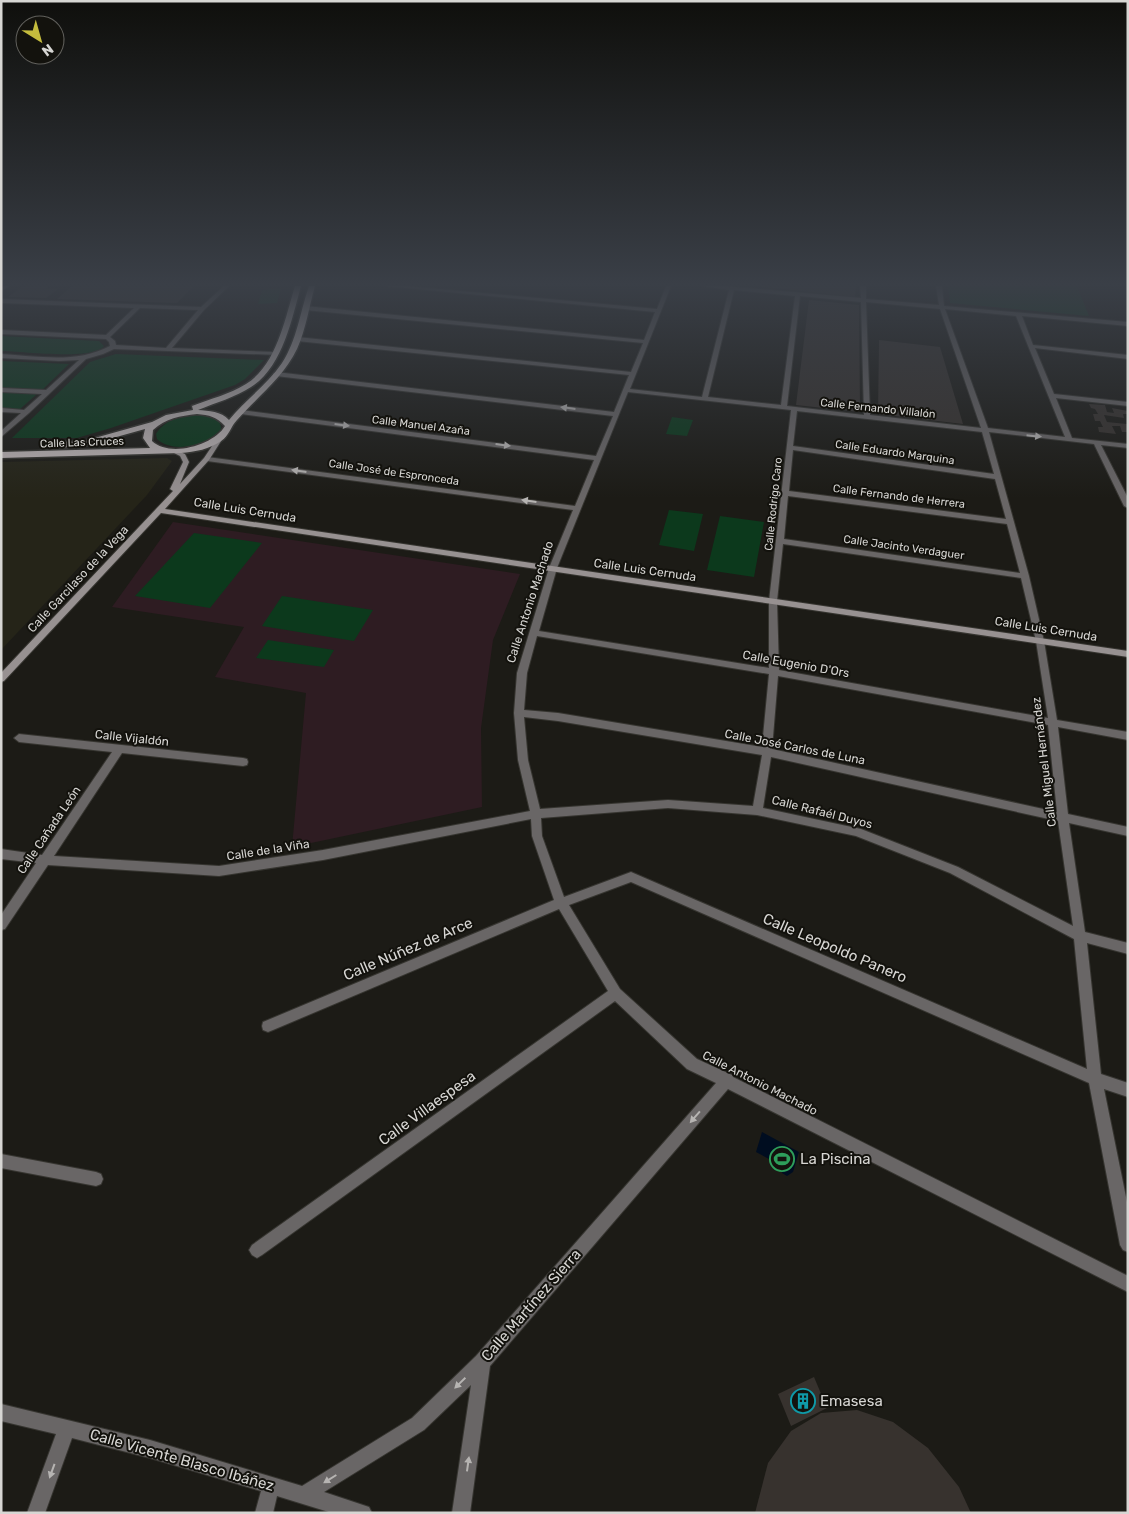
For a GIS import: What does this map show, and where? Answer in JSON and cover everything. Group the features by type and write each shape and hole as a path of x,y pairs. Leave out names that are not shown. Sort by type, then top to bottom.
{"main road":[{"path":"183,413 228,396 250,385 262,374 274,357"},
{"path":"220,438 228,429 229,424 276,374 289,357"},
{"path":"183,413 197,411 219,414 229,424"},
{"name":"Calle Las Cruces","path":"1,447 84,443 155,424 183,413"},
{"path":"155,424 146,436 148,442 153,447 162,450"},
{"name":"Calle Las Cruces","path":"1,455 174,451 200,448 220,438"}],"street":[{"path":"19,357 83,359 93,357"},
{"path":"471,357 633,374"},
{"name":"Calle Antonio Machado","path":"640,357 553,568 522,672 519,713 523,760 536,814 538,836 561,902 616,993 692,1064 1128,1284"},
{"path":"704,399 715,357"},
{"path":"784,408 790,357"},
{"path":"866,357 867,417"},
{"name":"Calle Miguel Hernández","path":"959,357 985,430 1025,576 1040,641 1053,722 1063,818 1080,936 1095,1079 1128,1245"},
{"path":"1035,357 1070,440"},
{"path":"1,435 83,359"},
{"path":"276,374 616,414"},
{"path":"1,390 48,392"},
{"name":"Calle Fernando Villalón","path":"626,390 1128,446"},
{"path":"1052,396 1128,404"},
{"name":"Calle Rodrigo Caro","path":"757,810 767,752 774,672 773,601 794,409"},
{"path":"1,410 27,412"},
{"name":"Calle Manuel Azaña","path":"241,412 598,458"},
{"name":"Calle Garcilaso de la Vega","path":"1,678 60,618 207,459 220,438"},
{"path":"1097,442 1126,498 1128,506"},
{"name":"Calle Eduardo Marquina","path":"790,448 998,477"},
{"name":"Calle Garcilaso de la Vega","path":"172,495 186,462 183,455 174,451"},
{"name":"Calle José de Espronceda","path":"207,459 577,508"},
{"name":"Calle Fernando de Herrera","path":"785,493 1010,522"},
{"name":"Calle Luis Cernuda","path":"159,510 1128,654"},
{"name":"Calle Jacinto Verdaguer","path":"780,541 1025,576"},
{"name":"Calle Eugenio D'Ors","path":"534,633 774,672 1128,736"},
{"name":"Calle José Carlos de Luna","path":"519,713 558,717 767,752 1128,832"},
{"name":"Calle Vijaldón","path":"19,738 243,762"},
{"name":"Calle Cañada León","path":"1,925 119,750"},
{"name":"Calle Rafaél Duyos","path":"536,814 668,804 757,810 857,832 954,870 1080,936 1128,949"},
{"name":"Calle de la Viña","path":"1,854 46,860 219,871 323,855 536,814"},
{"name":"Calle Leopoldo Panero","path":"561,902 631,877 1095,1079 1128,1090"},
{"name":"Calle Núñez de Arce","path":"268,1026 561,902"},
{"name":"Calle Villaespesa","path":"257,1250 616,993"},
{"name":"Calle Martínez Sierra","path":"304,1496 418,1424 482,1362 727,1080"},
{"path":"1,1161 96,1179"},
{"path":"461,1513 482,1362"},
{"name":"Calle Vicente Blasco Ibáñez","path":"1,1412 150,1449 363,1513"},
{"path":"36,1513 67,1428"},
{"path":"264,1513 271,1485"}],"shaded area":[{"path":"167,458 172,461 147,495 1,650 1,462"},
{"path":"173,522 520,574 493,640 481,728 482,807 292,847 306,693 215,677 244,627 112,607"}],"green space":[{"path":"107,357 181,357 264,360 245,379 235,385 111,428 77,438 12,438 90,362"},
{"path":"1,361 69,364 41,391 1,389"},
{"path":"1,392 37,394 20,409 1,409"},
{"path":"194,415 215,418 220,424 221,429 208,440 190,446 172,446 164,444 157,439 156,434 163,425 178,418"},
{"path":"672,417 693,420 687,436 666,434"},
{"path":"669,510 703,514 694,551 659,545"},
{"path":"720,516 764,522 754,577 707,570"},
{"path":"194,533 262,543 210,608 135,596"},
{"path":"282,596 373,610 354,641 262,626"},
{"path":"268,640 334,650 324,667 256,658"}],"water":[{"name":"La Piscina","path":"762,1132 799,1152 793,1172 787,1176 782,1173 780,1165 756,1152"}],"building":[{"path":"802,357 859,357 860,412 796,405"},
{"path":"879,357 943,357 963,424 878,414"},
{"path":"1089,404 1105,405 1107,412 1114,413 1112,408 1128,411 1128,414 1123,414 1124,418 1104,415 1107,422 1127,424 1128,432 1122,432 1120,426 1112,426 1116,434 1099,432 1098,427 1103,427 1100,421 1095,421 1093,414 1098,414"},
{"name":"Emasesa","path":"814,1377 827,1408 791,1426 778,1394"},
{"path":"857,1410 893,1422 928,1448 959,1487 971,1513 755,1513 768,1463 791,1431 821,1413"}],"place":[{"name":"La Piscina","path":"782,1159"},
{"name":"Emasesa","path":"803,1401"}]}
